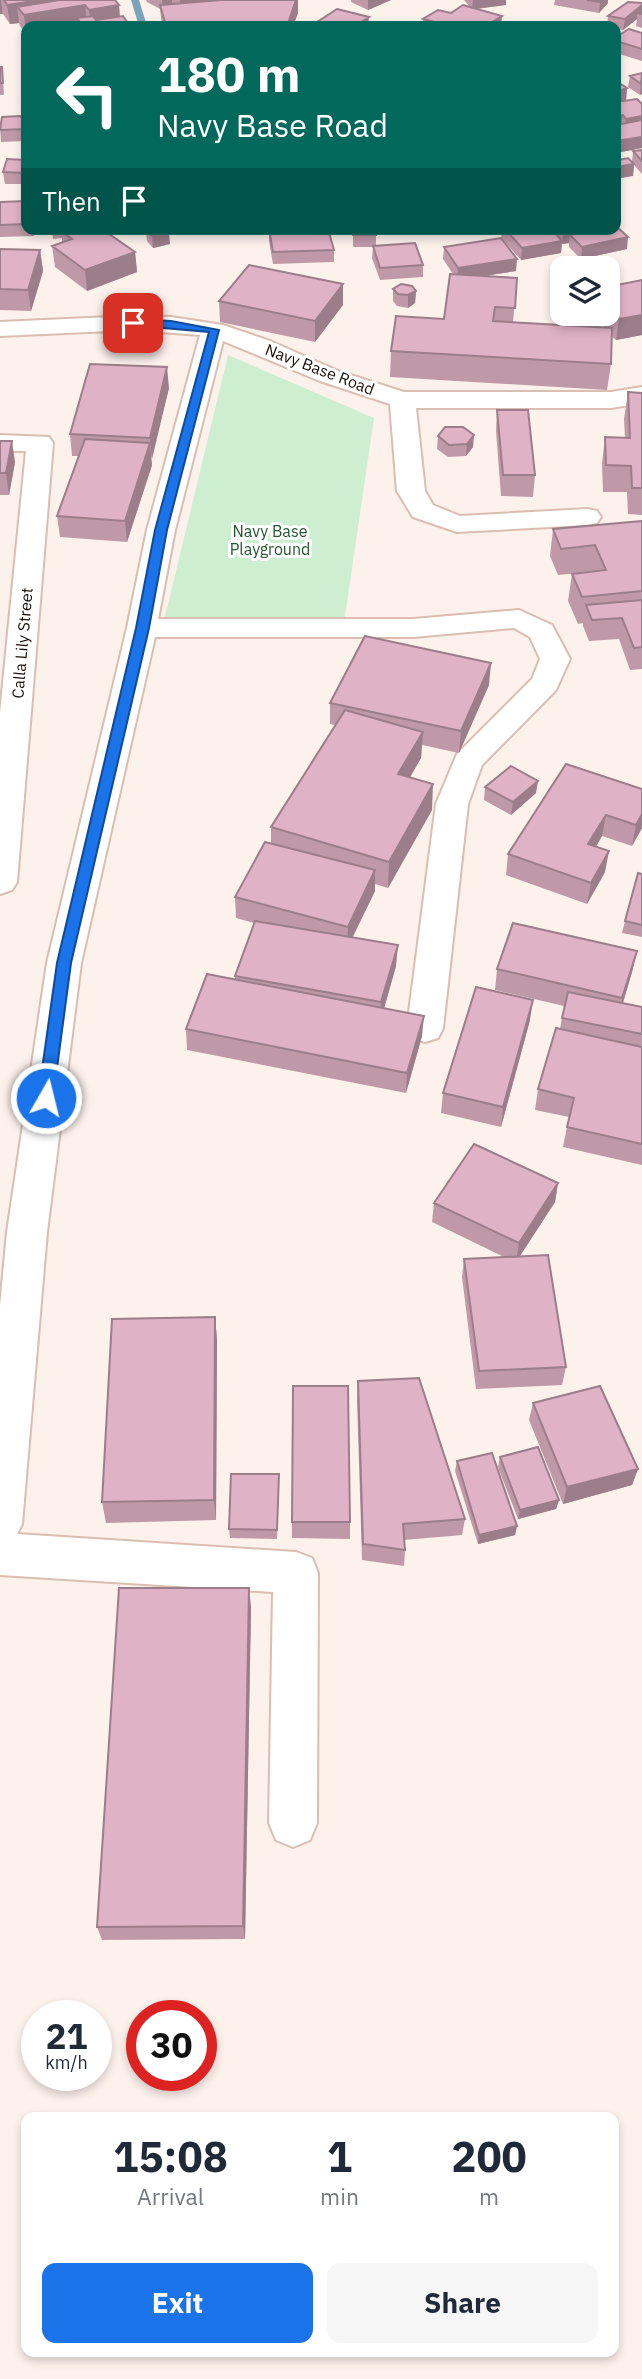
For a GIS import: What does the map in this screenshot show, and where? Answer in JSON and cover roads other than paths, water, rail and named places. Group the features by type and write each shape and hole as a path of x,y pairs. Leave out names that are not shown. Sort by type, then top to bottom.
{"street":[{"name":"Navy Base Road","path":"0,329 133,323 171,324 214,330 261,346 329,376 402,400 611,400 642,395"},
{"path":"0,1524 27,1232 64,963 142,628 161,530 214,330"},
{"path":"402,400 411,491 423,511 457,524 587,517"},
{"name":"Calla Lily Street","path":"0,443 40,443 0,882"},
{"path":"142,628 414,628 519,619 542,631 555,659 545,683 468,761 452,804 425,1028"},
{"path":"0,1554 296,1573 293,1823"}],"waterway":[{"path":"135,0 141,21"}],"park label":[{"name":"Navy Base Playground","path":"270,540"}]}
